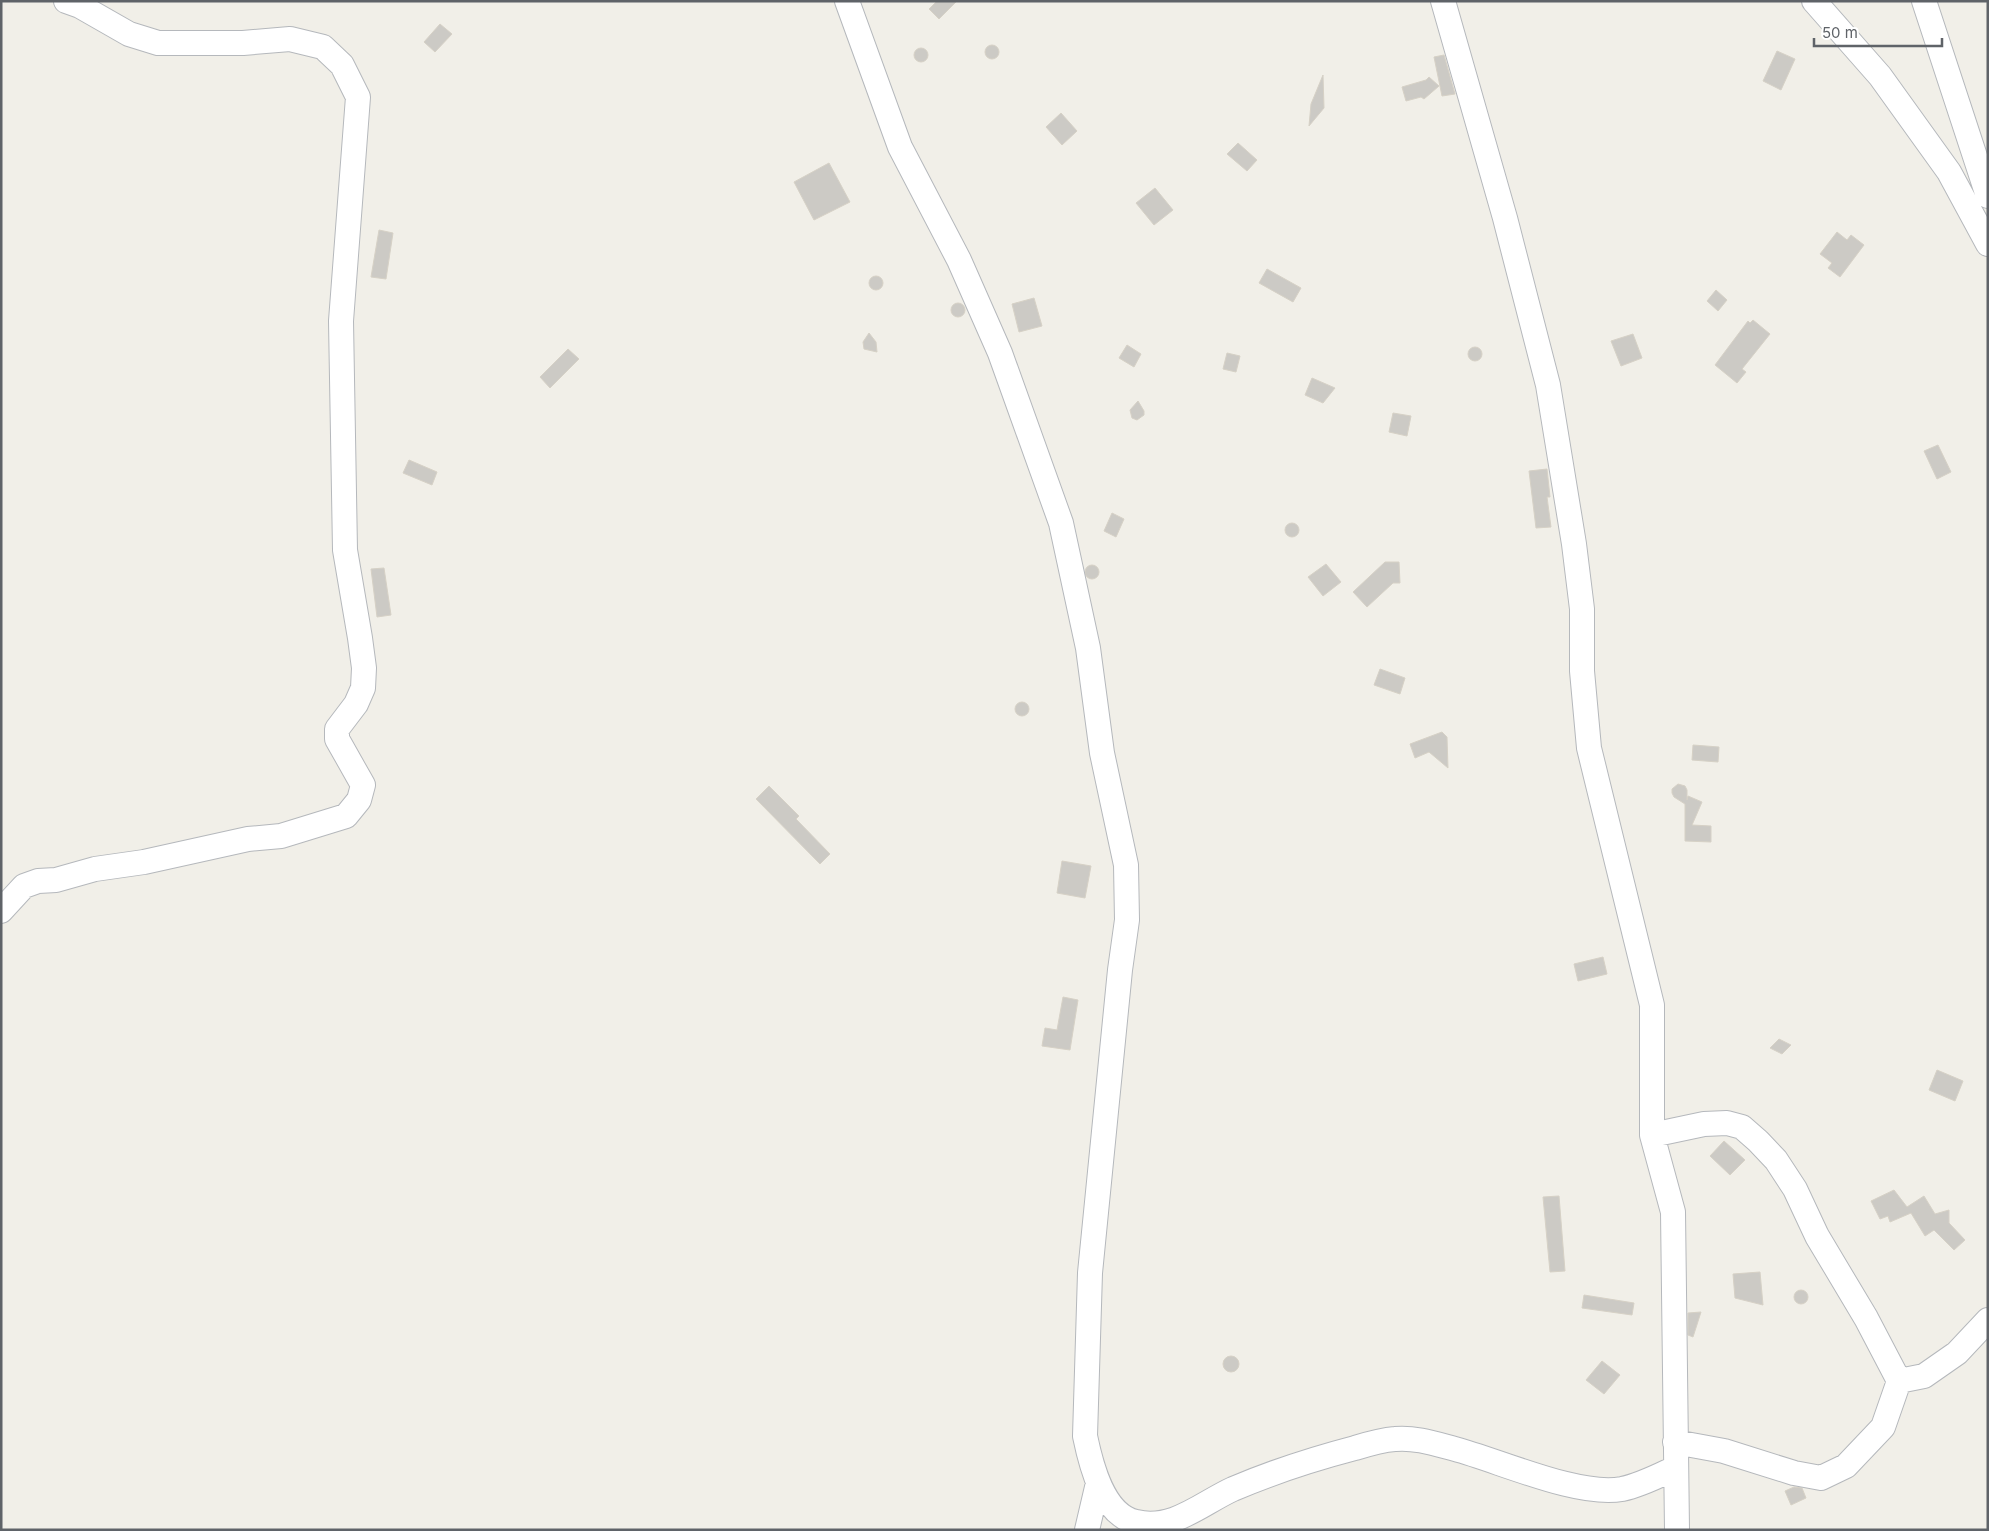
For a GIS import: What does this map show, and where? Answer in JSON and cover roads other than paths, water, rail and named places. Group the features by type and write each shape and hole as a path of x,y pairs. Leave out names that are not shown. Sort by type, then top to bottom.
{"street":[{"path":"847,1 900,147 959,260 1000,353 1060,523 1088,648 1102,753 1126,865 1127,920 1120,970 1090,1273 1085,1436 1090,1460 1098,1483 1118,1514 1136,1522 1164,1524 1194,1511 1232,1490 1284,1469 1380,1441 1398,1439 1422,1441 1451,1448 1592,1490 1622,1489 1675,1468"},
{"path":"1443,1 1505,218 1548,385 1574,544 1581,600 1582,671 1589,748 1652,1005 1652,1135 1673,1212 1677,1530"},
{"path":"1814,1 1880,76 1898,100 1949,172 1988,244"},
{"path":"1924,1 1988,196"},
{"path":"1,911 24,886 38,880 56,880 95,869 144,862 248,839 280,836 346,816 359,800 363,785 337,739 337,729 356,704 363,688 364,668 345,550 341,321 358,97 342,65 323,47 290,39 243,43 158,43 129,34 77,3"},
{"path":"1652,1135 1704,1124 1727,1123 1742,1127 1758,1141 1776,1160 1794,1189 1817,1236 1866,1318 1899,1381 1883,1427 1846,1466 1820,1478 1794,1473 1724,1451 1675,1442"},
{"path":"1899,1381 1924,1376 1957,1354 1988,1320"},
{"path":"1087,1530 1098,1483"}]}
